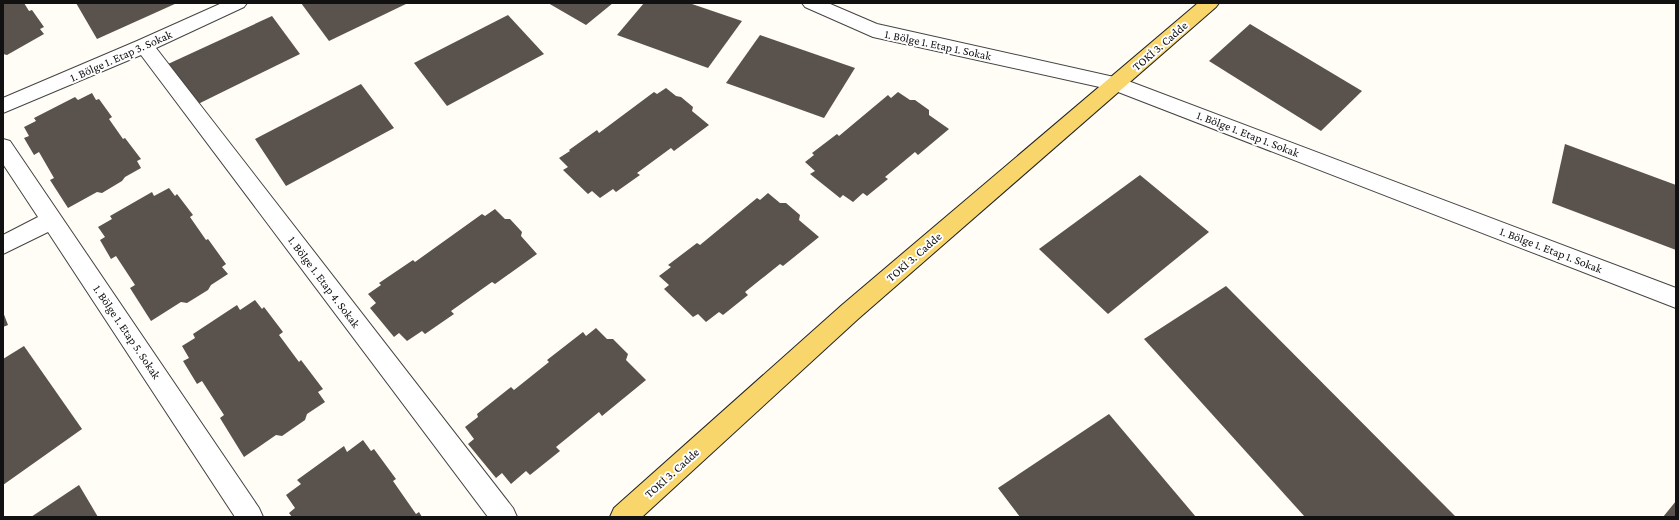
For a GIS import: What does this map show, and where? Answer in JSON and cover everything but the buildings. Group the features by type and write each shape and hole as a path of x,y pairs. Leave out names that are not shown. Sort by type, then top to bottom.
{"main road":[{"name":"TOKİ 3. Cadde","path":"623,517 850,312 1210,3"}],"street":[{"name":"1. Bölge 1. Etap 3. Sokak","path":"3,106 144,46 238,3"},
{"name":"1. Bölge 1. Etap 1. Sokak","path":"811,3 873,30 1116,84 1676,298"},
{"name":"1. Bölge 1. Etap 4. Sokak","path":"144,46 504,517"},
{"name":"1. Bölge 1. Etap 5. Sokak","path":"3,147 250,517"},
{"path":"3,245 53,220"}]}
